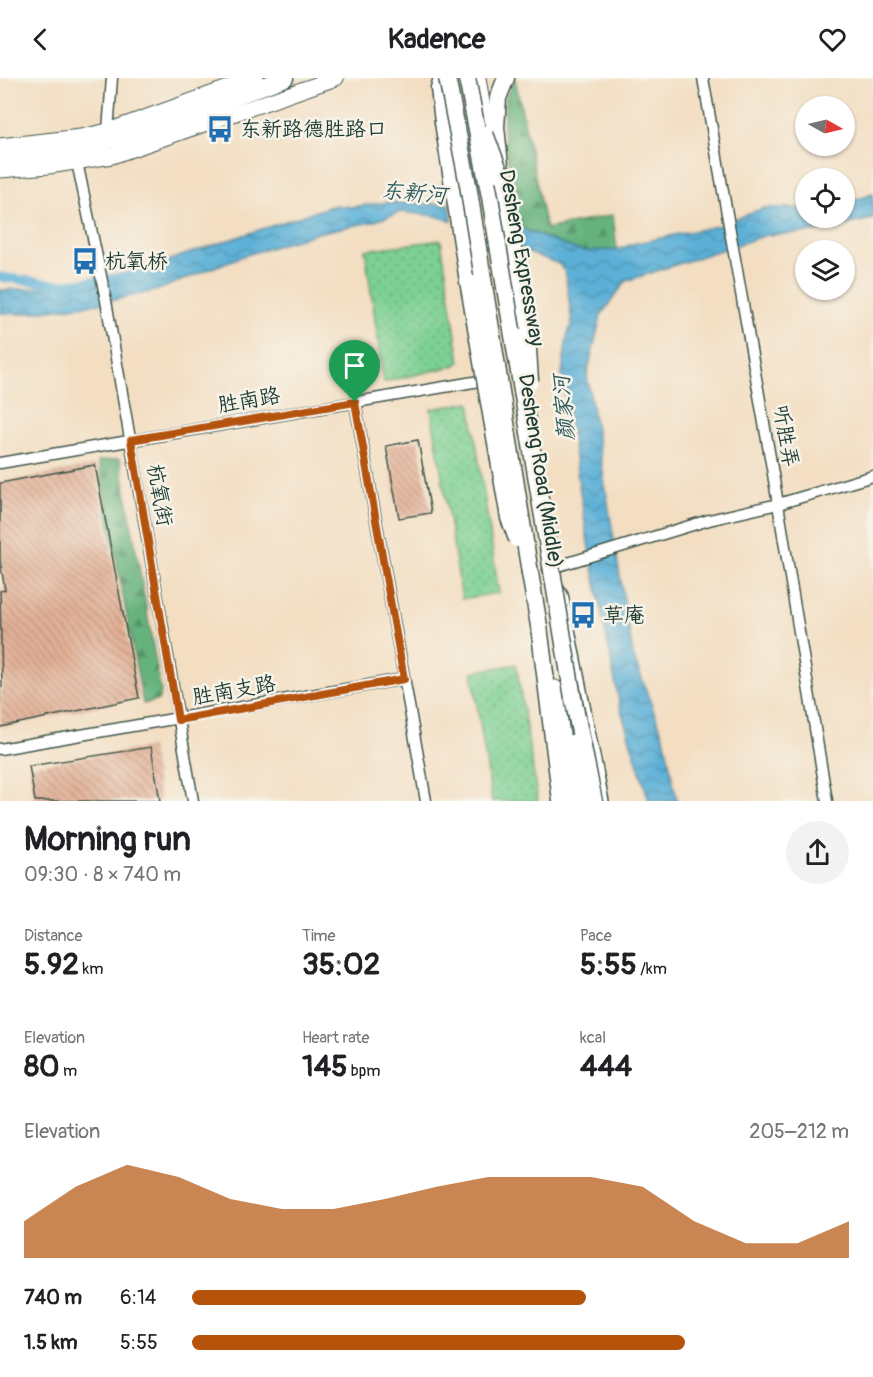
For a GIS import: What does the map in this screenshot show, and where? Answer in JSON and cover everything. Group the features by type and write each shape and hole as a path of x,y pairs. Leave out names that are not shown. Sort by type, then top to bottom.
{"highway":[{"path":"0,157 68,150 118,139 170,123 285,78"},
{"path":"501,175 480,123 466,97 444,78 439,88 443,122 509,518 530,573"},
{"name":"Desheng Expressway","path":"444,78 468,185 545,669 561,801"},
{"name":"Desheng Expressway","path":"467,78 490,197 573,698 594,801"},
{"path":"506,78 498,98 496,111 501,175 527,334 534,466"}],"main road":[{"path":"0,146 81,137 108,131 256,78"},
{"path":"0,170 49,166 112,156 336,78"},
{"name":"Desheng Road (Middle)","path":"452,78 482,241 572,801"},
{"name":"Desheng Road (Middle)","path":"478,78 540,453 548,569 565,699 584,801"}],"street":[{"path":"108,131 112,78"},
{"name":"听胜弄","path":"703,78 778,504 827,801"},
{"name":"杭氧街","path":"77,162 100,265 193,801"},
{"name":"胜南路","path":"0,463 504,376"},
{"path":"355,402 426,801"},
{"path":"548,569 709,520 778,504 873,476"},
{"name":"胜南支路","path":"0,749 178,720 404,679"}],"lane":[{"path":"548,569 565,594 606,801"}],"green space":[{"path":"515,78 546,229 613,215 617,250 582,251 518,227 503,129 506,97"},
{"path":"441,240 460,362 454,366 384,382 365,250"},
{"path":"470,402 499,593 462,599 431,409"},
{"path":"120,459 161,692 158,700 143,704 98,461"},
{"path":"516,664 538,801 492,801 472,672"}],"water":[{"path":"873,194 873,219 855,223 855,200"},
{"path":"390,202 450,204 452,221 436,216 401,212 372,222 321,232 240,257 158,290 101,303 20,314 0,313 0,290 93,286 135,279 157,264 334,205 352,207"},
{"path":"763,208 795,208 795,228 832,228 814,232 767,235 626,281 601,315 587,375 633,655 665,741 677,801 649,801 620,707 588,543 562,374 567,336 572,323 565,272 559,264 522,250 518,227 582,251 617,250 632,244 721,225"}],"building":[{"path":"418,440 431,513 399,518 386,446"},
{"path":"95,465 139,698 0,727 0,688 2,687 0,591 5,590 0,560 0,483"},
{"path":"151,747 160,801 35,801 29,766"}],"waterway":[{"name":"东新河","path":"0,277 60,285 125,277 152,271"}],"place":[{"name":"东新路德胜路口","path":"220,129"},
{"name":"杭氧桥","path":"85,261"},
{"name":"草庵","path":"583,615"}],"route":[{"path":"355,402 404,679 178,720 131,440 355,402"}],"water label":[{"name":"颜家河","path":"563,408"}]}
